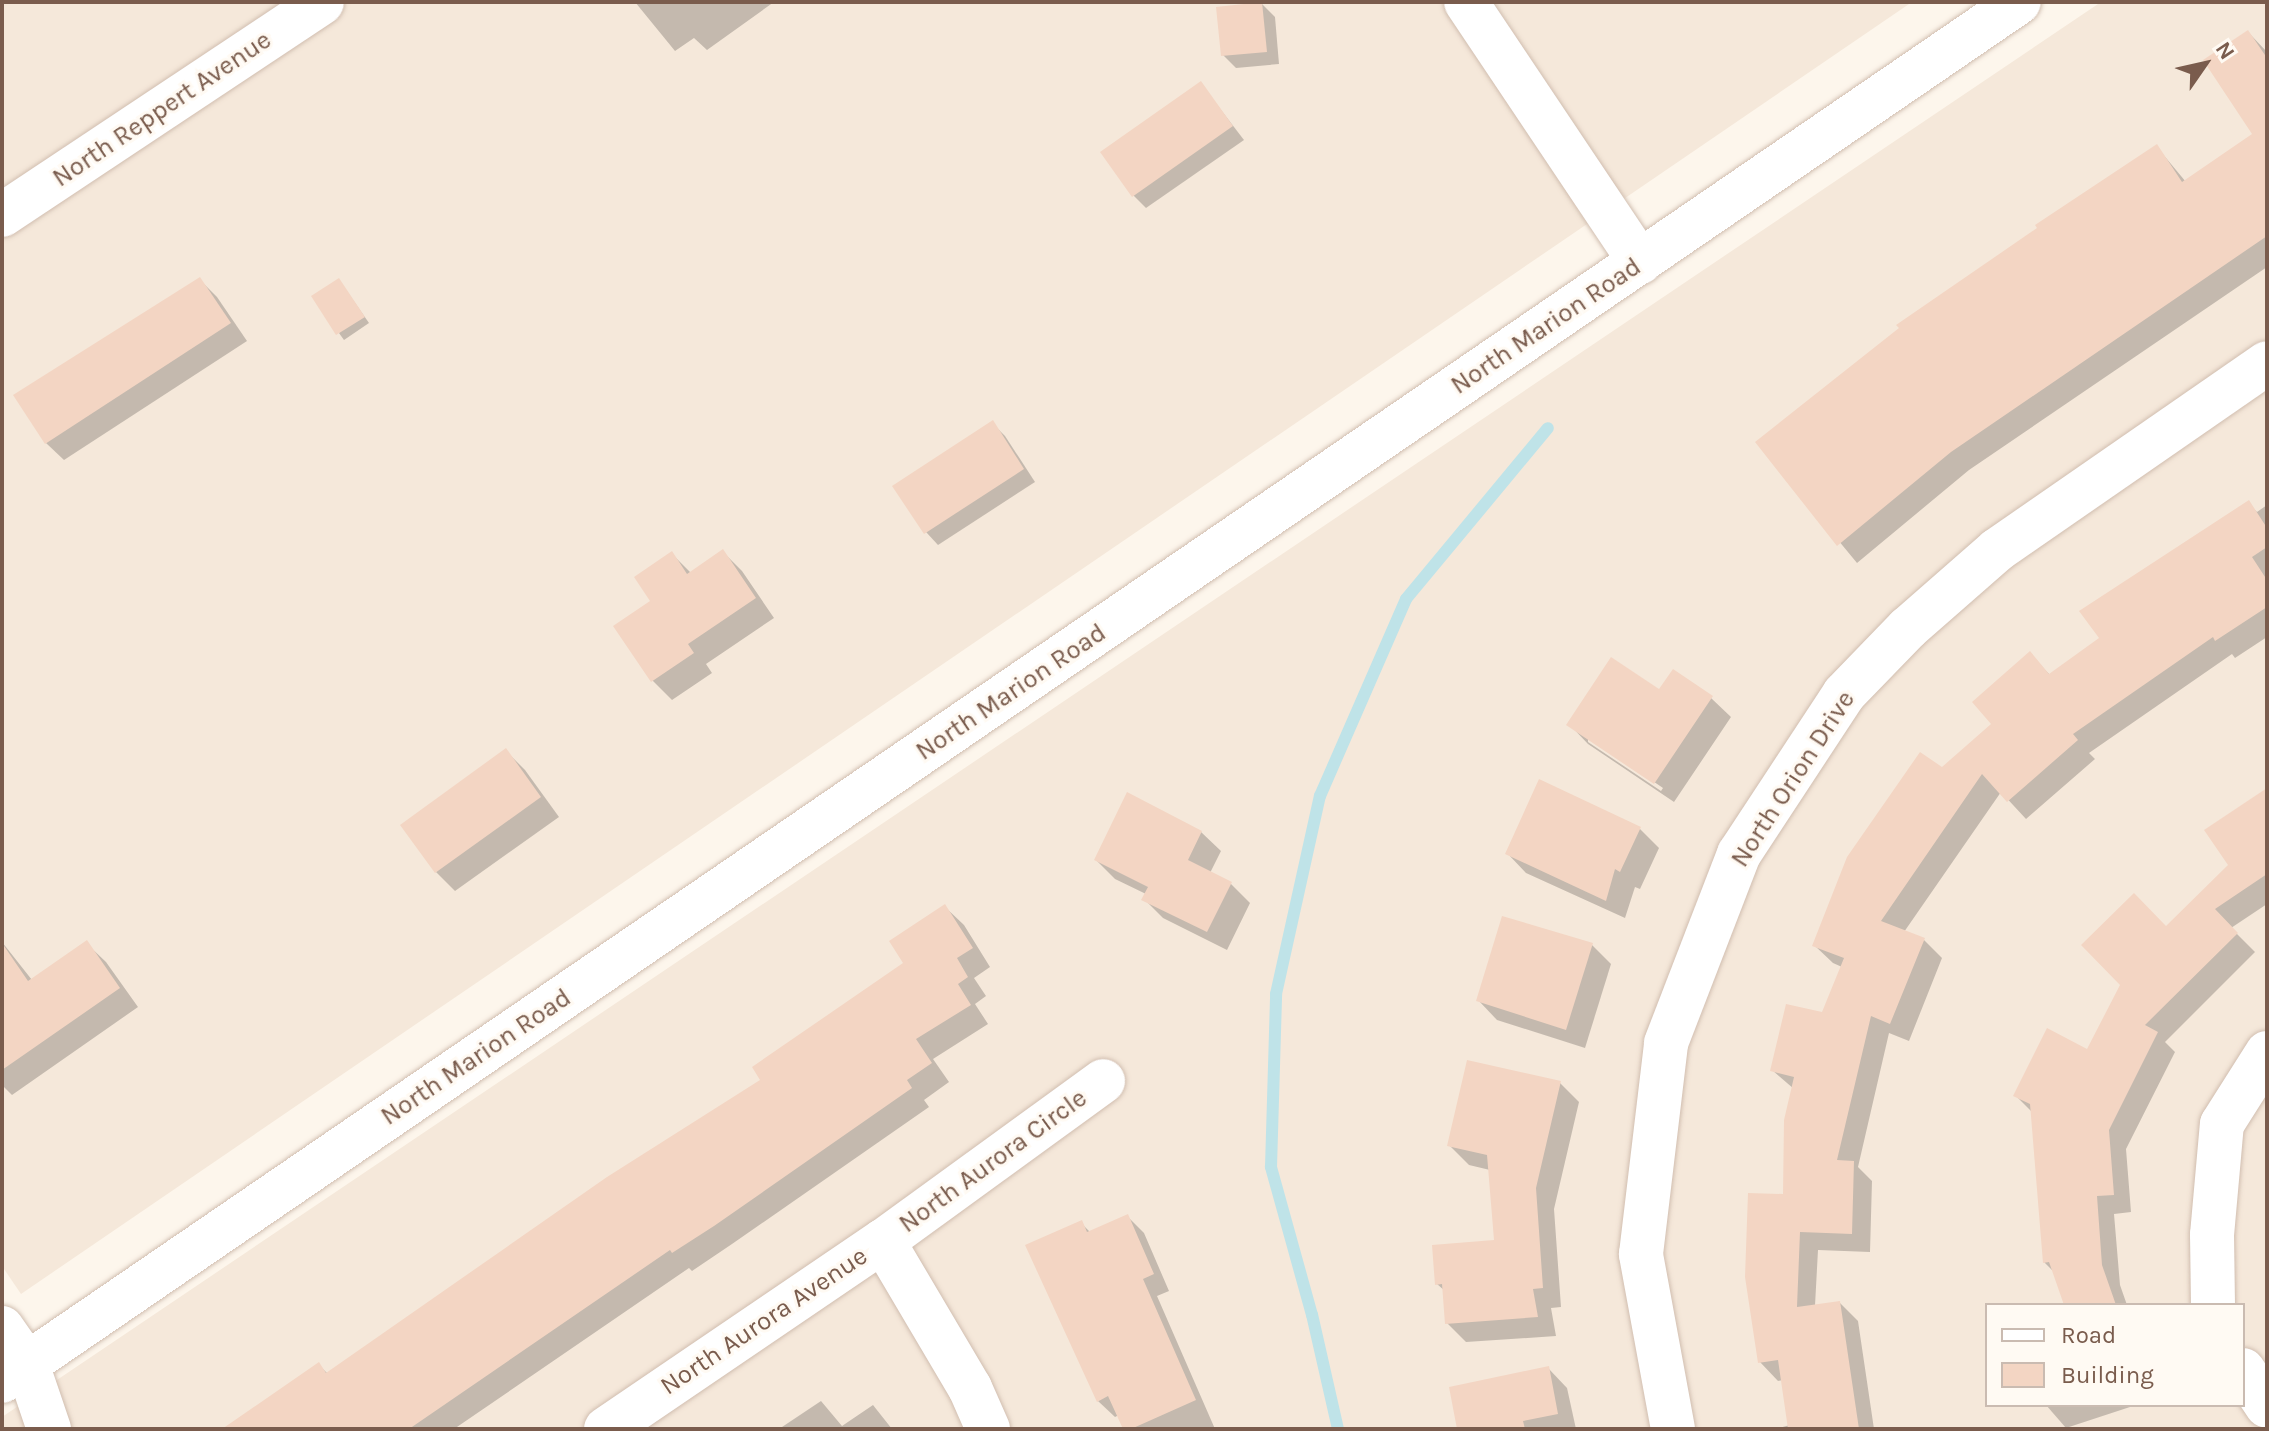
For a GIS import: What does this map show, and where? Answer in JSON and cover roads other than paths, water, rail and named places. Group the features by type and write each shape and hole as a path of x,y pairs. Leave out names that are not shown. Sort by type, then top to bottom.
{"street":[{"name":"North Reppert Avenue","path":"2,215 322,2"},
{"path":"1466,2 1640,262"},
{"name":"North Marion Road","path":"14,1373 2019,2"},
{"name":"North Orion Drive","path":"1673,1429 1641,1254 1646,1209 1666,1043 1739,854 1844,694 1908,628 1997,550 2267,363"},
{"path":"2213,1303 2212,1235 2222,1124 2267,1053"},
{"name":"North Aurora Circle","path":"883,1241 1103,1081"},
{"path":"883,1241 970,1388 988,1429"},
{"name":"North Aurora Avenue","path":"606,1429 883,1241"},
{"path":"2,1328 14,1373 49,1429"},
{"path":"2245,1373 2267,1406"}],"waterway":[{"path":"1338,1429 1312,1315 1271,1167 1276,994 1320,796 1406,599 1548,428"}]}
